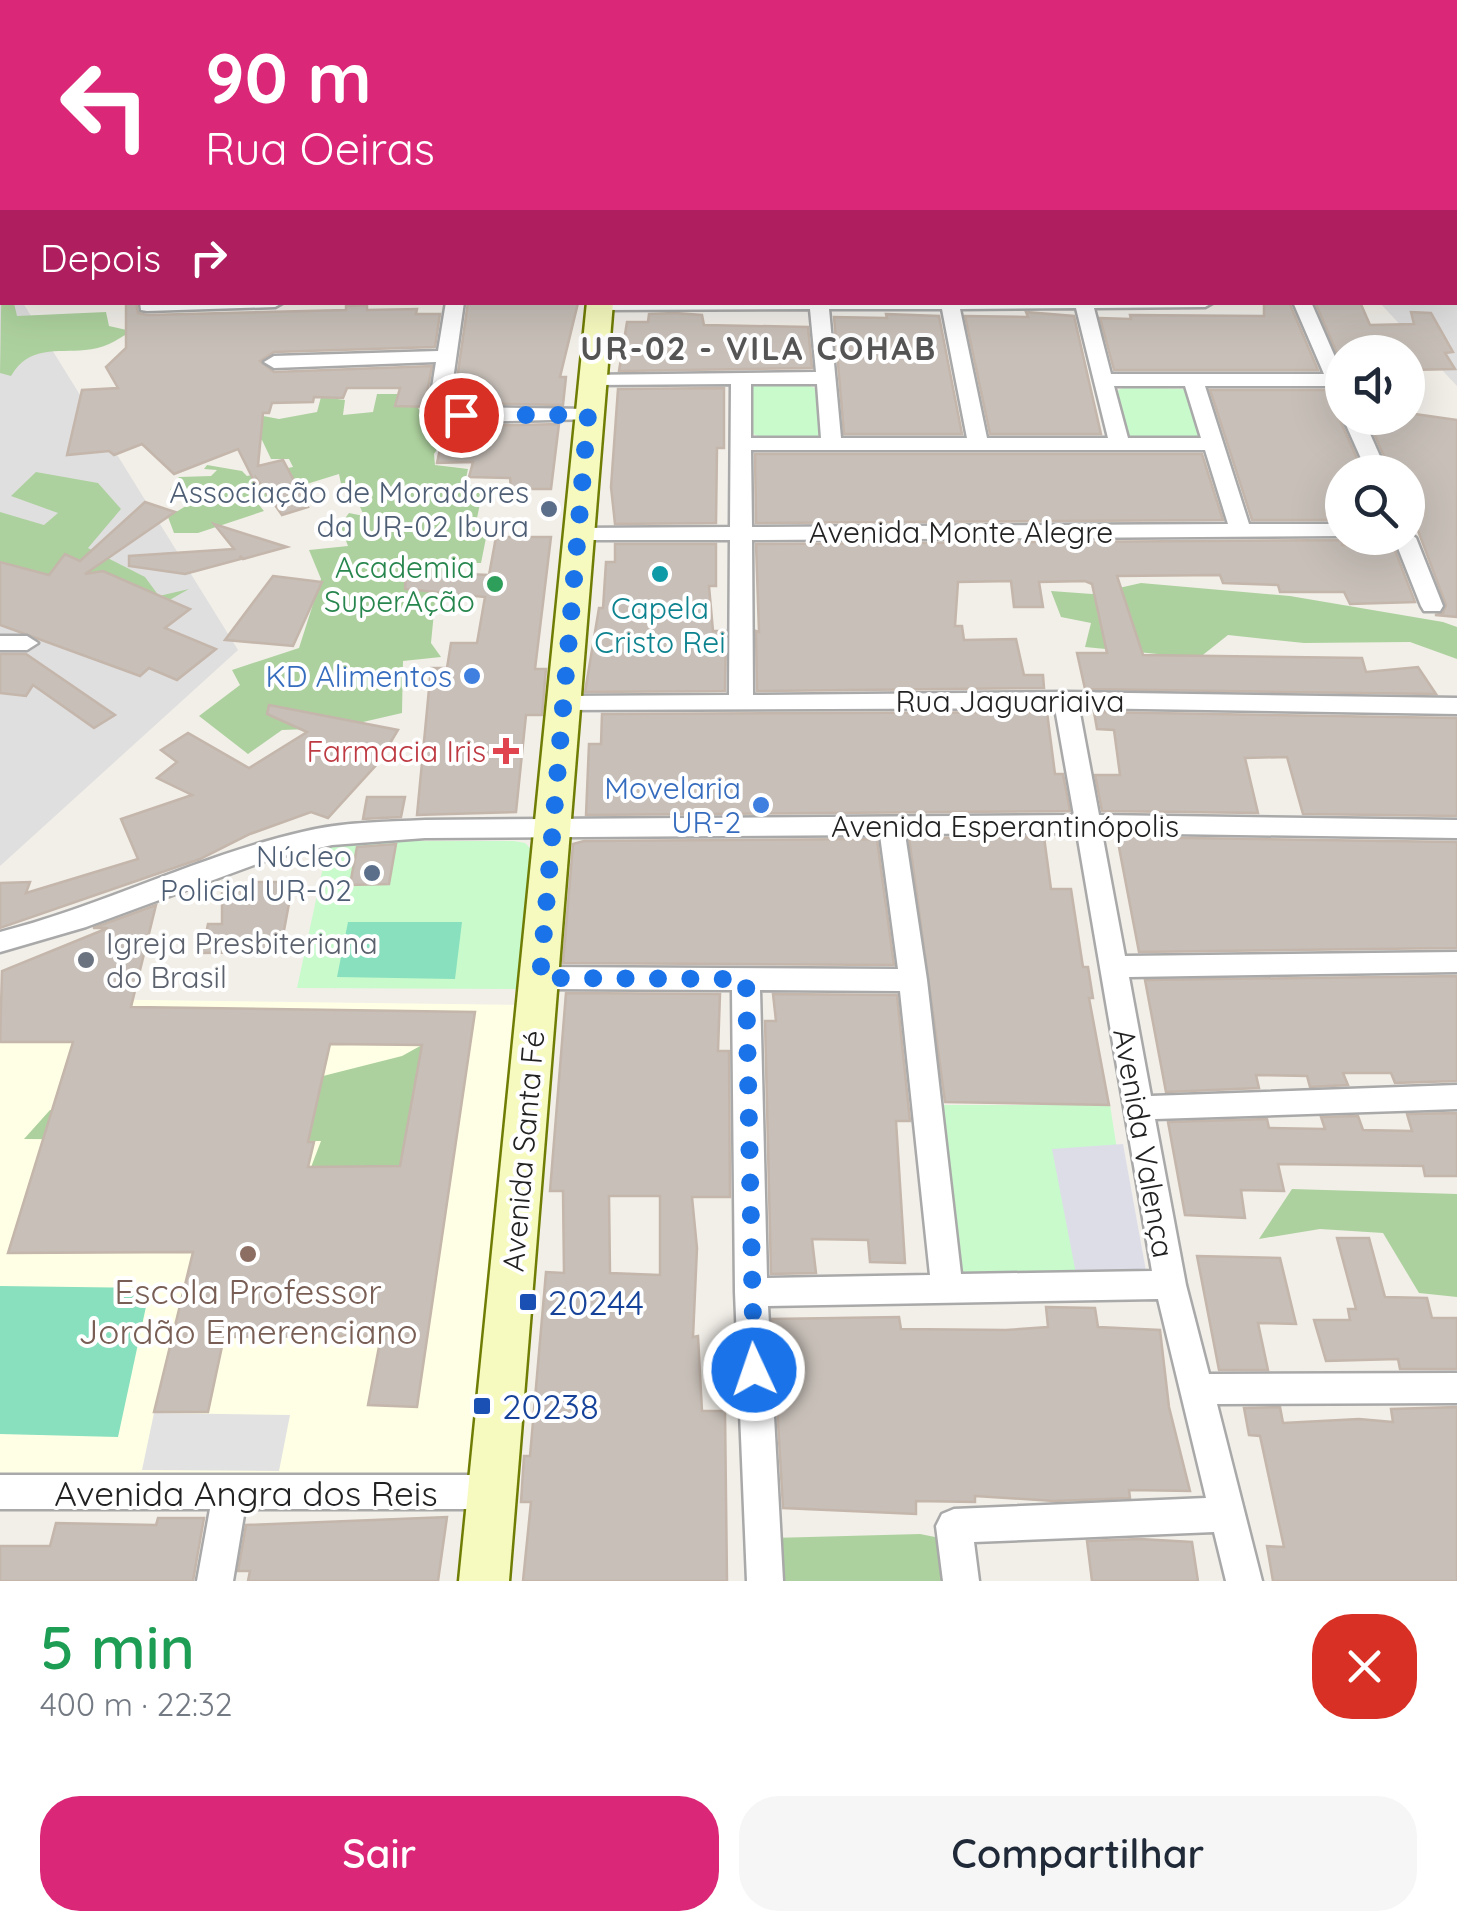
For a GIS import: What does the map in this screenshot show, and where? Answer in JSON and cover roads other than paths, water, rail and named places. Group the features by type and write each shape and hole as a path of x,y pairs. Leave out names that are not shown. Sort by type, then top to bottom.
{"main road":[{"name":"Avenida Santa Fé","path":"484,1581 600,305"}],"street":[{"path":"147,306 179,305"},
{"path":"455,305 441,400 455,414 740,380 828,378"},
{"path":"819,305 832,444"},
{"path":"950,305 978,445"},
{"path":"1084,305 1119,444"},
{"path":"1303,305 1325,355"},
{"path":"274,362 449,356"},
{"path":"740,380 741,703"},
{"path":"1106,380 1325,386"},
{"path":"1193,380 1241,532"},
{"path":"743,444 1212,444"},
{"name":"Avenida Monte Alegre","path":"579,534 1325,530"},
{"path":"1412,555 1432,606"},
{"path":"0,644 27,643"},
{"name":"Rua Jaguariaiva","path":"562,704 1066,700 1457,706"},
{"name":"Avenida Valença","path":"1066,700 1170,1284 1244,1581"},
{"name":"Avenida Esperantinópolis","path":"0,942 303,841 425,829 1090,824 1457,829"},
{"path":"891,825 913,980 947,1289"},
{"path":"1112,967 1457,962"},
{"path":"540,978 913,980"},
{"path":"746,979 750,1292 765,1581"},
{"path":"1137,1108 1457,1096"},
{"path":"750,1292 1170,1284"},
{"path":"1198,1389 1457,1388"},
{"name":"Avenida Angra dos Reis","path":"0,1492 492,1492"},
{"path":"214,1581 230,1494"},
{"path":"960,1581 954,1526 1226,1514"}],"place":[{"name":"Associação de Moradores da UR-02 Ibura","path":"549,509"},
{"name":"Capela Cristo Rei","path":"660,574"},
{"name":"Academia SuperAção","path":"495,584"},
{"name":"KD Alimentos","path":"472,676"},
{"name":"Farmacia Iris","path":"506,751"},
{"name":"Movelaria UR-2","path":"761,805"},
{"name":"Núcleo Policial UR-02","path":"372,873"},
{"name":"Igreja Presbiteriana do Brasil","path":"86,960"},
{"name":"Escola Professor Jordão Emerenciano","path":"248,1254"},
{"name":"20244","path":"528,1302"},
{"name":"20238","path":"482,1406"}],"district":[{"name":"UR-02 - VILA COHAB","path":"759,348"}]}
